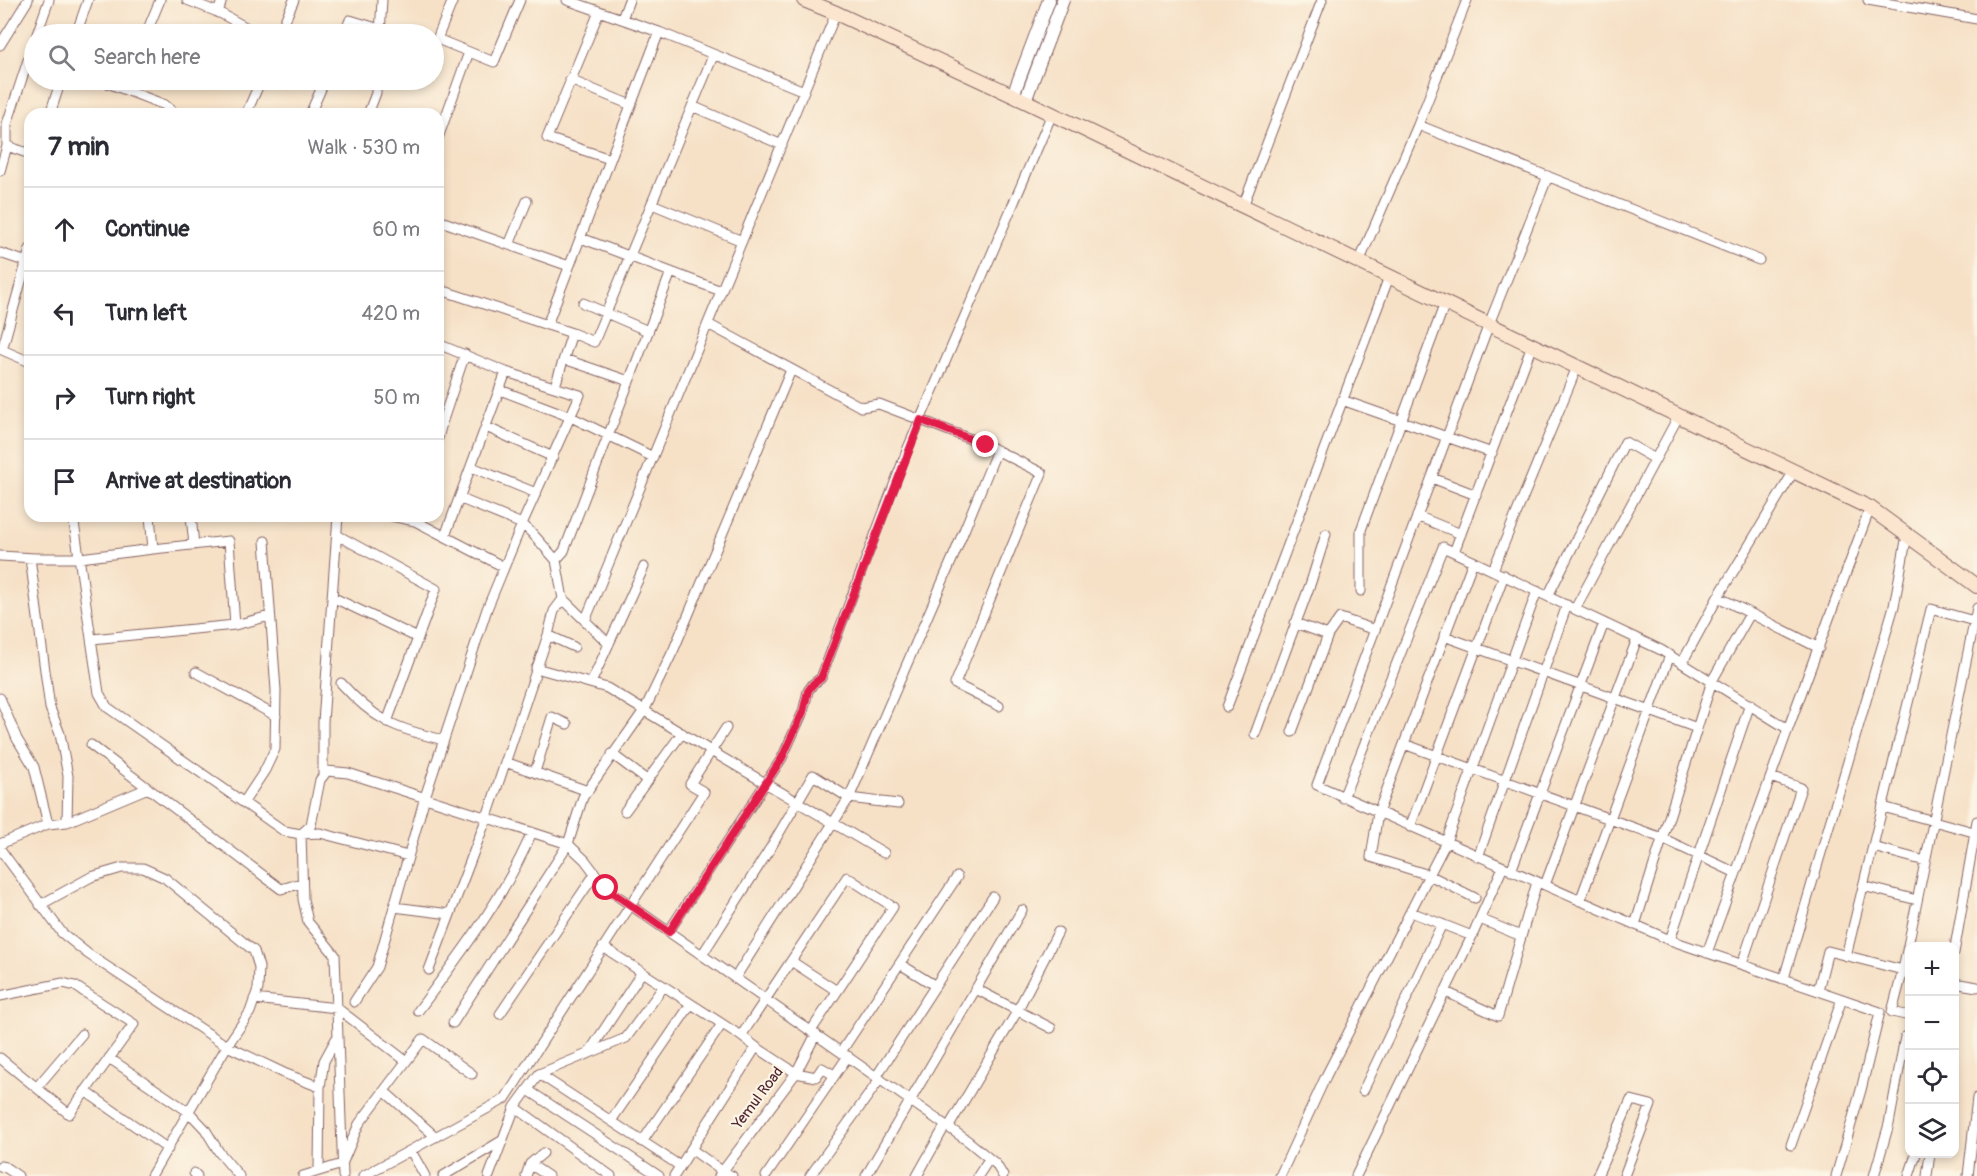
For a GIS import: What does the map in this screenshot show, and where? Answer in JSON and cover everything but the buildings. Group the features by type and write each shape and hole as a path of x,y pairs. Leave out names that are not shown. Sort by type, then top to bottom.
{"main road":[{"path":"804,0 1019,98 1870,508 1977,586"}],"street":[{"path":"0,45 28,0"},
{"path":"41,24 49,0"},
{"path":"80,24 88,0"},
{"path":"151,24 159,0"},
{"path":"187,0 218,12 240,24"},
{"path":"218,12 222,0"},
{"path":"283,24 294,0"},
{"path":"380,24 382,0"},
{"path":"443,24 453,0"},
{"path":"444,42 494,62 520,0"},
{"path":"567,0 659,32 713,56 804,91"},
{"path":"622,19 629,0"},
{"path":"1019,98 1049,0"},
{"path":"1019,98 1063,0"},
{"path":"1243,206 1322,0"},
{"path":"1359,262 1418,125 1467,0"},
{"path":"1868,0 1977,19"},
{"path":"599,12 548,138 610,159"},
{"path":"585,621 836,13"},
{"path":"547,325 659,32"},
{"path":"444,121 469,52"},
{"path":"444,291 594,342 713,56"},
{"path":"0,171 7,146 7,124 24,72"},
{"path":"570,80 631,105"},
{"path":"52,108 58,90"},
{"path":"139,90 169,108"},
{"path":"249,108 257,90"},
{"path":"313,108 321,90"},
{"path":"370,108 376,90"},
{"path":"692,106 782,145"},
{"path":"669,932 782,758 803,712 808,691 821,678 921,420 1051,114"},
{"path":"1418,125 1759,260"},
{"path":"7,146 24,152"},
{"path":"1548,176 1489,324 1317,785 1670,940 1880,1012 1861,1090 1836,1176"},
{"path":"509,245 527,201"},
{"path":"652,204 742,241"},
{"path":"444,222 569,266"},
{"path":"581,238 721,291"},
{"path":"0,253 24,261"},
{"path":"555,560 564,551 671,272"},
{"path":"24,275 1,349 24,359"},
{"path":"1227,707 1389,277"},
{"path":"582,303 648,331"},
{"path":"1361,591 1361,530 1444,303"},
{"path":"708,324 861,408 879,404 997,450 1042,473 955,684 999,706"},
{"path":"555,386 572,333"},
{"path":"1454,552 1532,345"},
{"path":"354,1002 377,967 425,797 487,609 580,395 506,372 444,346"},
{"path":"444,411 465,354"},
{"path":"564,358 629,381"},
{"path":"1493,570 1577,367"},
{"path":"453,1023 568,844 583,797 645,710 792,370"},
{"path":"445,536 506,372"},
{"path":"500,390 571,417 653,457"},
{"path":"1342,399 1492,453"},
{"path":"1478,856 1544,672 1571,607 1678,417"},
{"path":"486,427 553,457"},
{"path":"1548,596 1625,441 1656,459"},
{"path":"735,978 849,798 997,450"},
{"path":"472,467 536,493"},
{"path":"1682,663 1718,597 1794,471"},
{"path":"1431,478 1476,495"},
{"path":"460,499 522,524 555,560 563,598 609,644"},
{"path":"1707,952 1870,508"},
{"path":"1417,516 1461,534"},
{"path":"74,522 99,693 107,708 284,831 300,834 320,833 408,856"},
{"path":"151,522 153,549"},
{"path":"192,522 194,545"},
{"path":"323,776 323,722 338,522"},
{"path":"422,522 504,567"},
{"path":"1255,734 1311,582 1326,534"},
{"path":"337,535 436,589 387,722"},
{"path":"1784,978 1894,606 1907,535"},
{"path":"244,802 265,770 275,749 276,690 265,541"},
{"path":"0,556 80,558 229,542 235,625"},
{"path":"1344,798 1443,547 1670,655 1788,729"},
{"path":"30,558 50,708 60,734 68,776 67,822"},
{"path":"1473,561 1378,813 1371,857 1430,874 1475,898"},
{"path":"591,683 644,567"},
{"path":"1410,826 1504,575"},
{"path":"1281,1176 1326,1076 1446,842 1537,591"},
{"path":"332,597 418,638"},
{"path":"1718,597 1819,648"},
{"path":"429,970 487,817 554,611 563,598"},
{"path":"1905,1015 1892,1012 1903,970 1977,608"},
{"path":"1846,956 1931,609 1974,621"},
{"path":"1635,925 1712,681 1750,614"},
{"path":"92,639 235,625 270,616"},
{"path":"1292,732 1328,635 1340,618 1375,630"},
{"path":"1295,623 1328,635"},
{"path":"1356,1176 1480,919 1507,869 1540,794 1604,623"},
{"path":"548,635 574,647"},
{"path":"1444,636 1697,728"},
{"path":"1446,992 1498,1016 1521,936 1574,806 1637,639"},
{"path":"1580,901 1670,655"},
{"path":"1967,657 1977,662"},
{"path":"536,668 607,688 884,853"},
{"path":"196,672 276,716"},
{"path":"341,683 357,701 387,722 407,731 444,740"},
{"path":"0,698 17,739 34,767 48,824"},
{"path":"1670,940 1750,704"},
{"path":"535,772 552,717 567,724"},
{"path":"363,1176 505,1099 704,792 690,784 726,728"},
{"path":"625,811 682,733"},
{"path":"1404,744 1662,838 1736,873"},
{"path":"91,745 281,889 302,883"},
{"path":"612,754 648,781"},
{"path":"506,762 588,790"},
{"path":"300,834 311,825 320,780 327,771 348,772 568,844 596,873 606,888 947,1127 996,1164 1003,1176"},
{"path":"702,955 771,847 813,775 849,798 898,804"},
{"path":"1742,964 1801,788 1771,777"},
{"path":"148,788 67,822 48,824 0,846 62,933 88,954 227,1046 286,1074 320,1087"},
{"path":"1882,807 1976,832"},
{"path":"1956,942 1977,821"},
{"path":"418,1011 471,939 522,857 532,832"},
{"path":"300,834 303,899 308,922 334,955 343,1176"},
{"path":"1873,848 1925,861"},
{"path":"40,905 91,877 122,868 143,868 165,878 254,951 259,967 258,989 250,1012 227,1046 152,1176"},
{"path":"500,1014 596,873"},
{"path":"766,1176 834,1075 844,1054 957,876"},
{"name":"Yemul Road","path":"720,1174 795,1073 837,991 893,907 847,878 792,961"},
{"path":"1863,886 1917,900"},
{"path":"810,1176 878,1078 934,985 993,897"},
{"path":"394,907 450,914"},
{"path":"866,1176 1022,910"},
{"path":"1411,912 1472,936"},
{"path":"1480,919 1521,936"},
{"path":"1363,1091 1442,924"},
{"path":"917,1176 1017,1010 1058,932"},
{"path":"603,946 795,1073 816,1077 822,1068 834,1075"},
{"path":"1818,990 1828,951 1903,970"},
{"path":"741,1036 792,961 837,991"},
{"path":"900,964 934,985"},
{"path":"588,1054 642,972"},
{"path":"0,996 63,983 75,986 134,1024 69,1114 0,1058"},
{"path":"1959,984 1977,987"},
{"path":"489,1176 515,1107 539,1074 626,1038 664,986"},
{"path":"976,989 1051,1028"},
{"path":"254,999 337,1008 406,1061"},
{"path":"1791,1145 1842,999"},
{"path":"610,1121 692,1004"},
{"path":"642,1142 722,1024"},
{"path":"37,1087 82,1034"},
{"path":"319,1170 320,1087 324,1061 338,1036"},
{"path":"1874,1176 1889,1124 1905,1037"},
{"path":"342,1164 359,1124 423,1039 472,1074"},
{"path":"674,1176 756,1047"},
{"path":"109,1058 189,1112 205,1129 219,1152 239,1176"},
{"path":"539,1074 680,1166"},
{"path":"528,1090 658,1176"},
{"path":"85,1091 168,1149"},
{"path":"384,1091 436,1137"},
{"path":"1968,1176 1977,1098"},
{"path":"1597,1176 1631,1100 1651,1105 1624,1176"},
{"path":"515,1107 611,1176"},
{"path":"443,1176 502,1140"},
{"path":"691,1149 720,1174 732,1176"},
{"path":"411,1151 424,1176"},
{"path":"526,1176 530,1164 543,1153"},
{"path":"1910,1176 1915,1158"},
{"path":"1927,1176 1929,1158"},
{"path":"978,1176 990,1159"},
{"path":"303,1176 342,1164"},
{"path":"530,1164 548,1176"},
{"path":"0,1166 18,1176"}],"route":[{"path":"606,888 669,932 782,758 803,712 808,691 821,678 908,448 921,420 986,445"}]}
